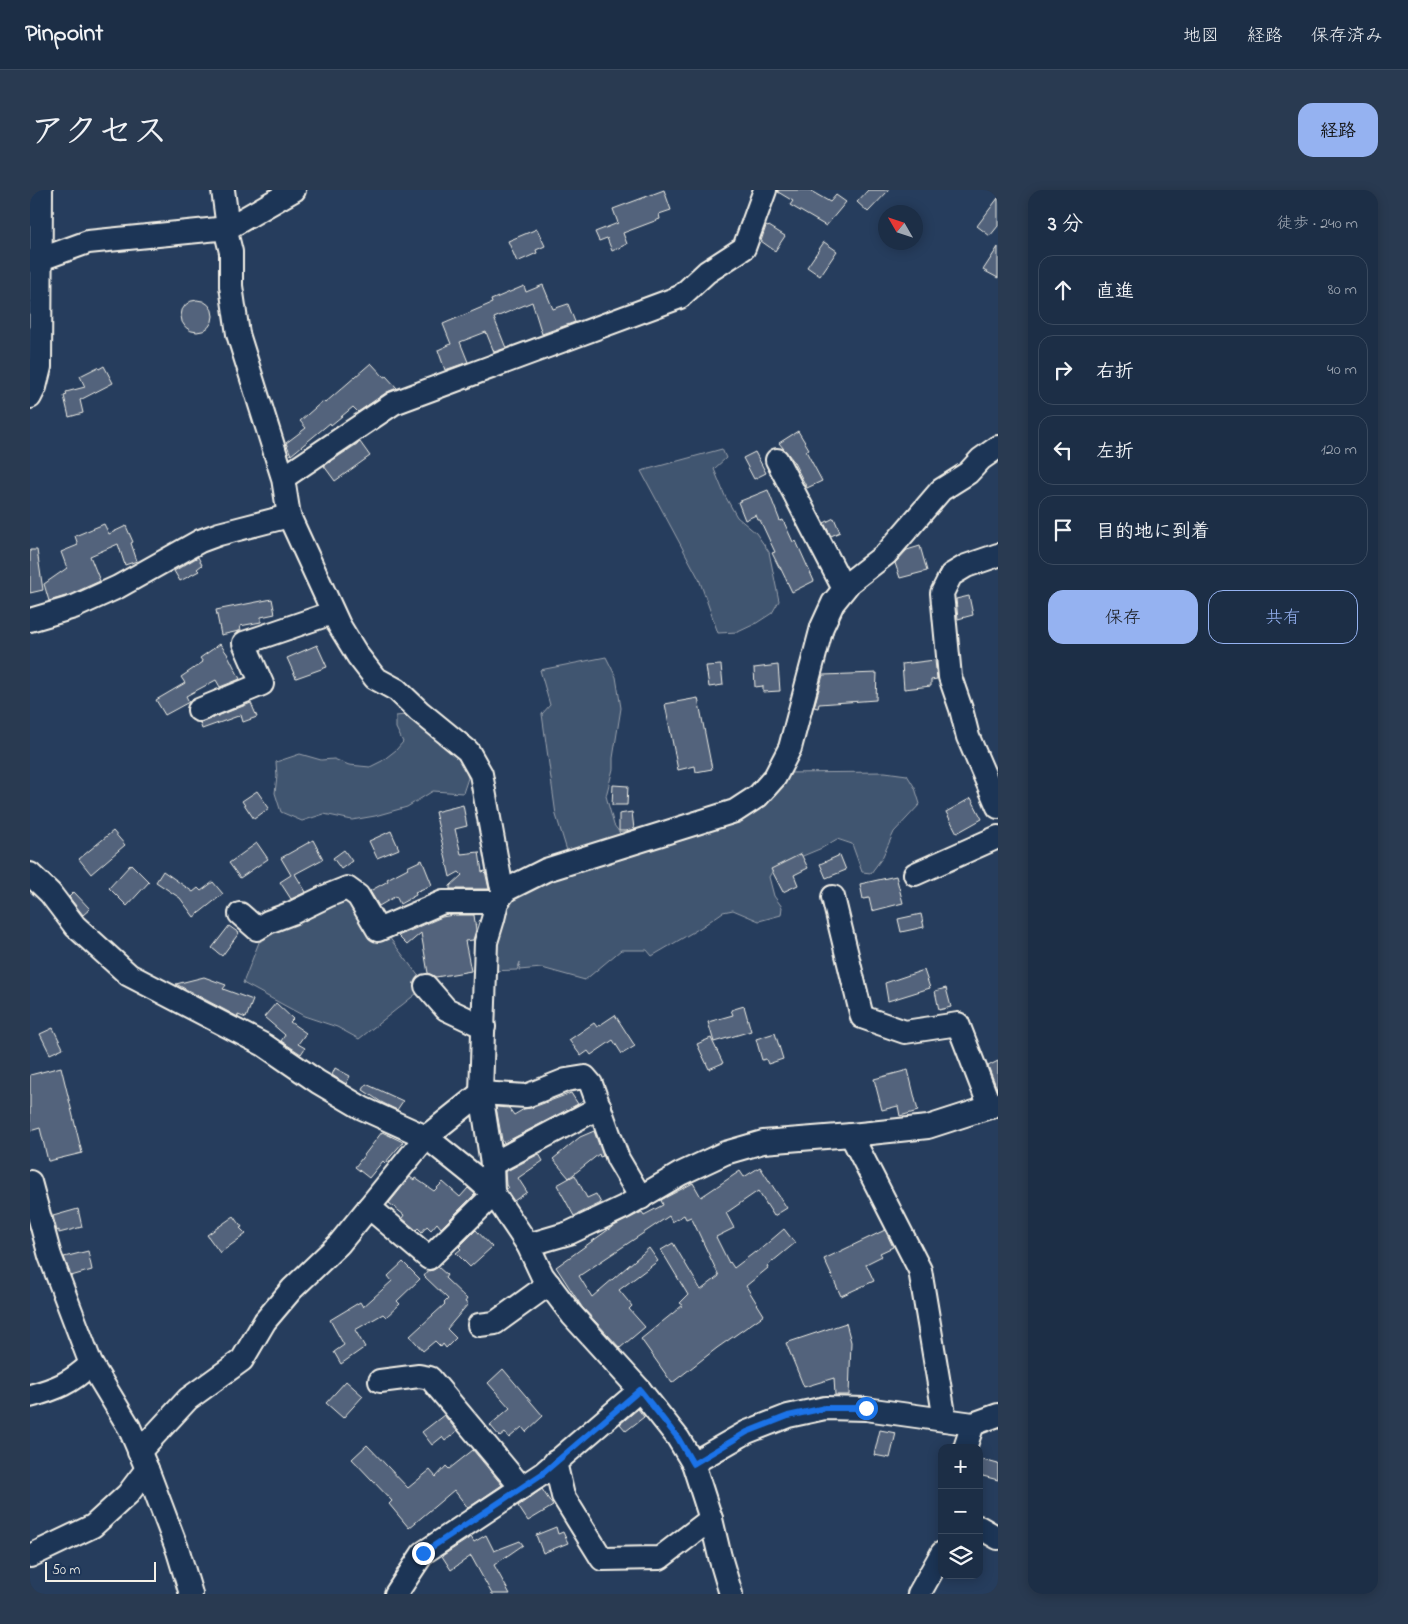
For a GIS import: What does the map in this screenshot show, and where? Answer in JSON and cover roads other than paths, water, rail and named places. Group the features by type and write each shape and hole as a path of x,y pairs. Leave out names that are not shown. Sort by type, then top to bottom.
{"street":[{"path":"30,397 36,388 40,367 36,260 41,190"},
{"path":"222,190 228,228 227,236 231,252 231,286 238,334 283,478 289,516 332,613 358,656 375,678 397,690 419,711 468,751 481,774 501,884 501,896 486,942 481,1093 492,1164 493,1193 429,1258 369,1206"},
{"path":"36,260 88,242 228,228 294,190"},
{"path":"283,478 394,403 680,296 707,272 744,248 765,190"},
{"path":"240,914 257,929 268,922 346,888 358,896 378,930 443,902 501,896 546,870 735,811 758,796 775,777 790,748 822,627 833,603 850,582 886,554 941,490 968,473 981,459 998,447"},
{"path":"777,460 844,589"},
{"path":"30,620 74,607 109,591 200,541 219,534 289,516"},
{"path":"998,555 966,566 951,574 942,592 950,677 968,737 998,807"},
{"path":"199,710 262,684 244,643 332,613"},
{"path":"914,874 998,837"},
{"path":"30,874 50,893 75,926 129,975 264,1045 318,1082 362,1108 426,1137 493,1193 528,1245 542,1275 572,1315 640,1390 678,1438 693,1464 711,1519 731,1594"},
{"path":"528,1245 569,1234 624,1207 680,1174 725,1152 763,1142 852,1136 928,1127 994,1106 958,1024 905,1032 862,1017 833,896"},
{"path":"426,986 446,1009 484,1027"},
{"path":"30,1556 93,1526 128,1494 143,1460 188,1399 242,1360 265,1321 292,1289 339,1244 426,1137 481,1093 526,1096 566,1080 585,1077 591,1084 618,1160 641,1198"},
{"path":"492,1164 600,1107"},
{"path":"852,1136 920,1270 945,1420"},
{"path":"30,1182 50,1256 91,1364 129,1427 178,1551 191,1594"},
{"path":"479,1324 494,1323 549,1284"},
{"path":"30,1396 55,1389 80,1374 91,1364"},
{"path":"380,1381 419,1376 430,1378 521,1487"},
{"path":"396,1594 423,1553 542,1474 640,1390"},
{"path":"693,1464 747,1432 788,1416 825,1408 866,1408 973,1424 998,1415"},
{"path":"966,1444 973,1424"},
{"path":"556,1462 564,1496 602,1559 660,1558 711,1519"},
{"path":"983,1529 998,1538"},
{"path":"919,1594 938,1560"}]}
